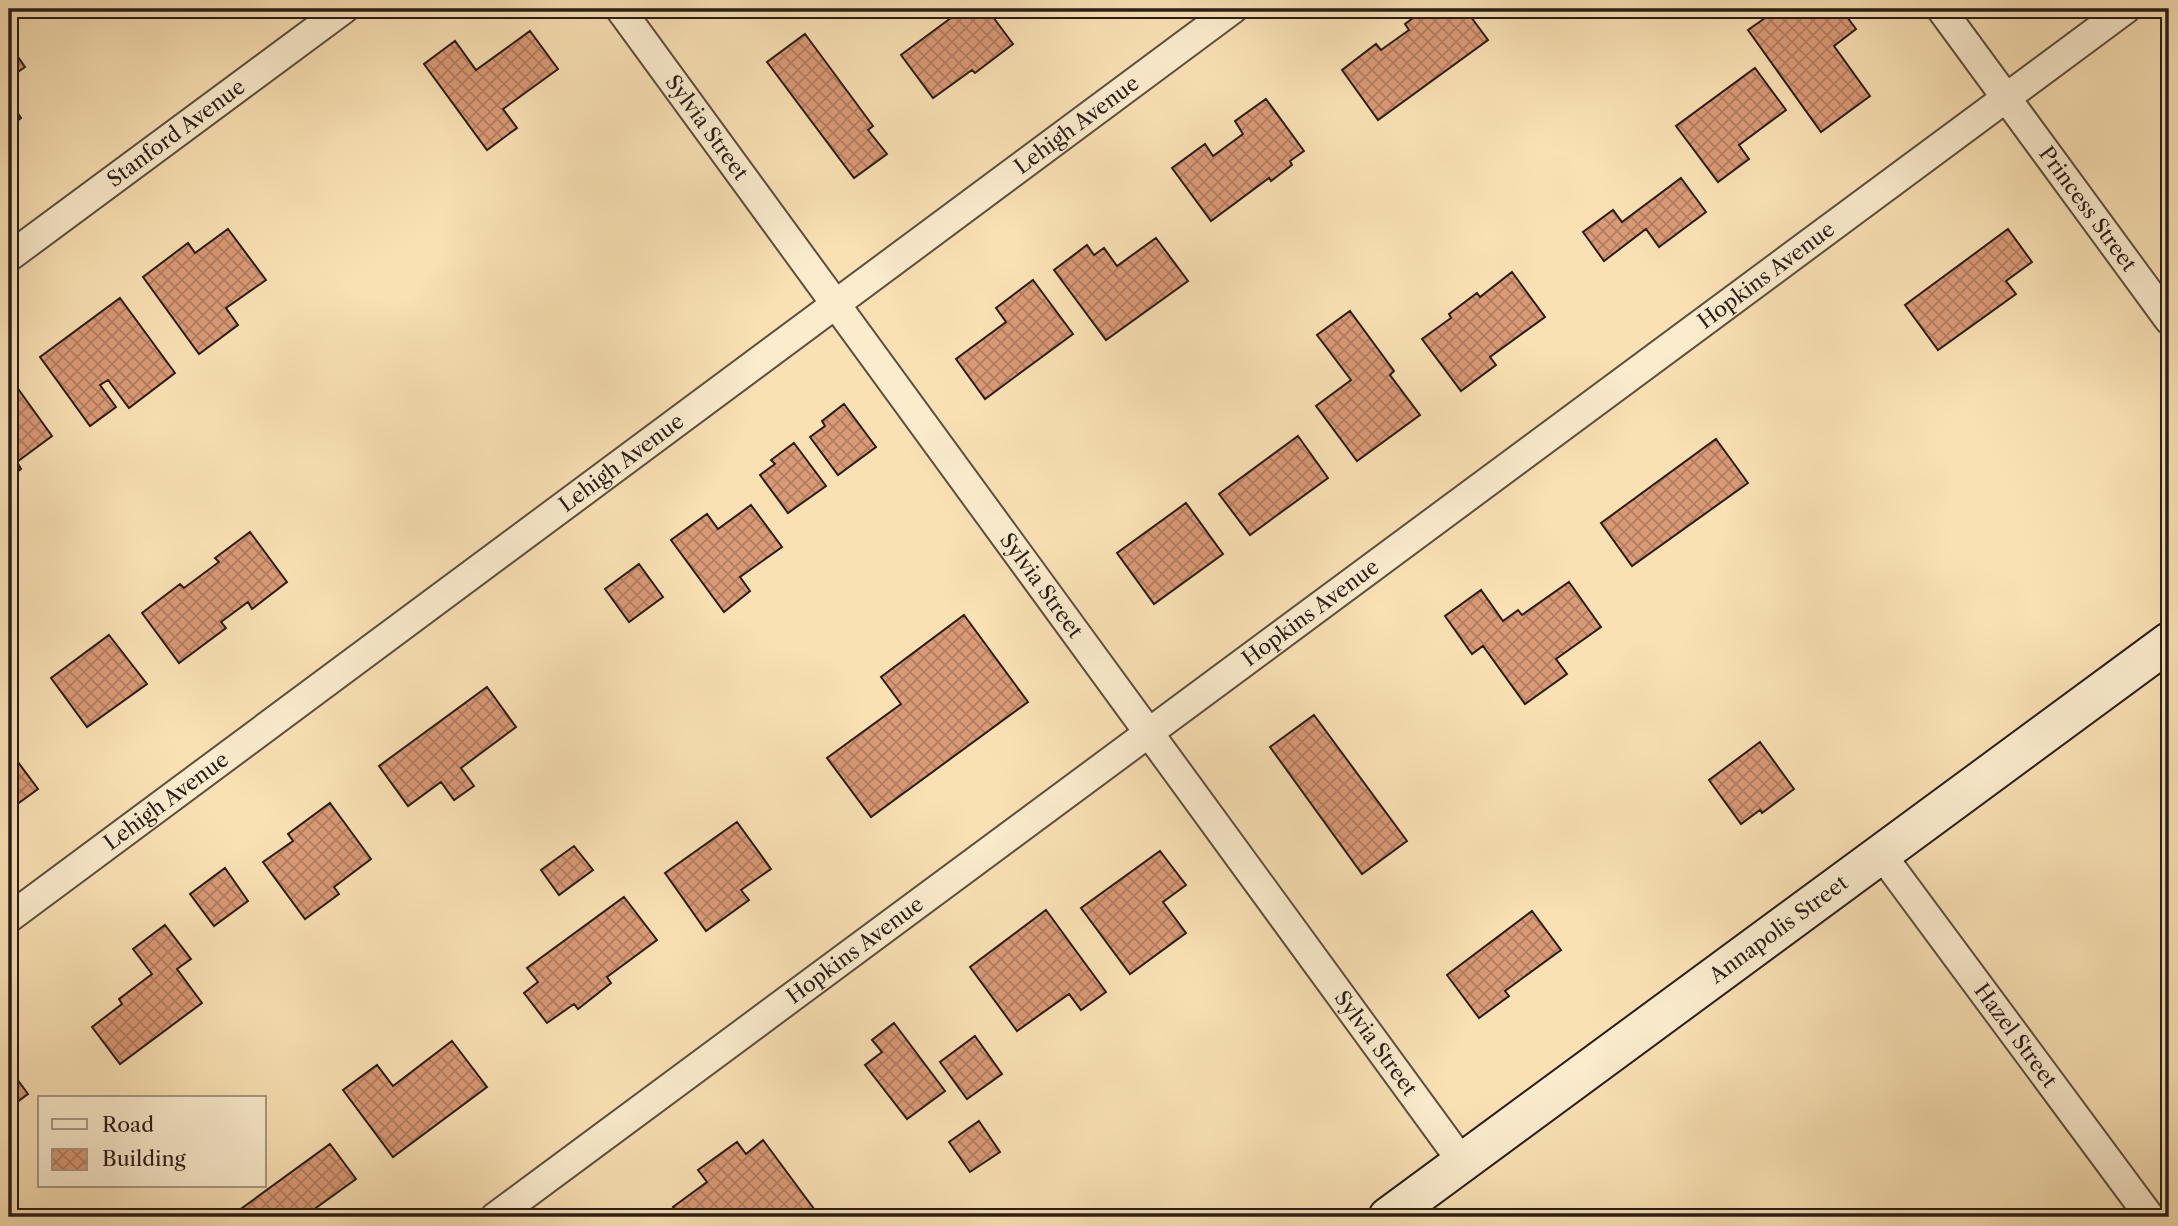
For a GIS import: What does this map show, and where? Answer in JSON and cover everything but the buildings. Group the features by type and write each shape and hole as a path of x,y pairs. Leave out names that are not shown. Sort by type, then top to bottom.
{"street":[{"name":"Stanford Avenue","path":"9,257 344,9"},
{"name":"Sylvia Street","path":"620,9 1463,1163"},
{"name":"Lehigh Avenue","path":"9,918 1233,9"},
{"name":"Princess Street","path":"1941,9 2169,320"},
{"name":"Hopkins Avenue","path":"495,1217 2126,9"},
{"name":"Annapolis Street","path":"1388,1217 2169,642"},
{"name":"Hazel Street","path":"1881,855 2150,1217"}]}
